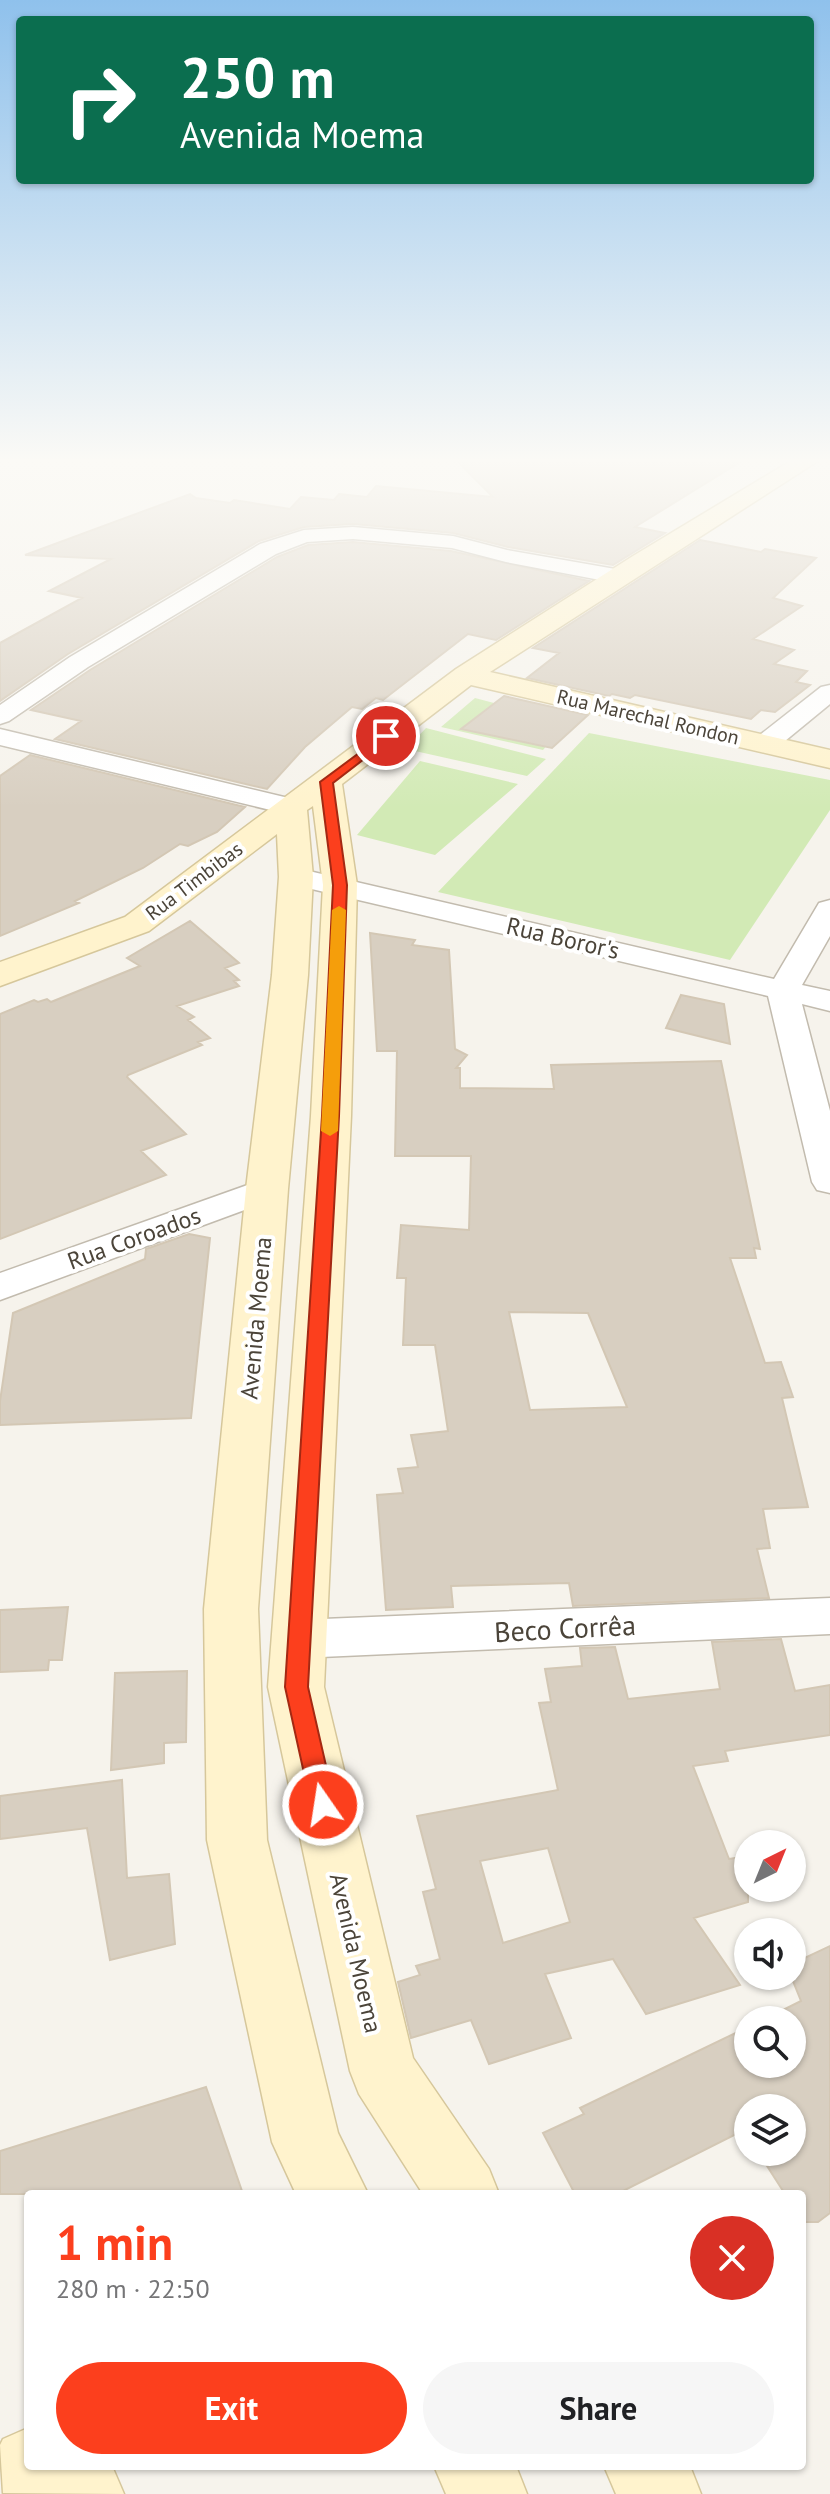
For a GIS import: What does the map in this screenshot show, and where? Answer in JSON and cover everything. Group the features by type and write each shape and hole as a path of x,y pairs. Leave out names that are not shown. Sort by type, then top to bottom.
{"street":[{"path":"0,716 79,662 224,575"},
{"path":"0,737 309,794 466,675 621,575"},
{"name":"Rua Marechal Rondon","path":"466,675 830,759"},
{"path":"765,744 830,692"},
{"name":"Avenida Moema","path":"309,794 318,881 331,1116 296,1687 383,2071 461,2190"},
{"name":"Rua Timbibas","path":"0,975 137,924 309,794"},
{"name":"Avenida Moema","path":"318,881 290,975 267,1189 231,1609 237,1840 306,2142 331,2190"},
{"name":"Rua Boror's","path":"318,881 830,1001"},
{"path":"830,909 783,991 830,1182"},
{"name":"Rua Coroados","path":"0,1287 267,1189"},
{"name":"Beco Corrêa","path":"299,1639 830,1616"},
{"path":"0,2451 24,2463"},
{"path":"37,2470 85,2494"},
{"path":"475,2470 488,2494"},
{"path":"646,2470 662,2494"}],"green space":[{"path":"475,698 567,722 543,750 441,727"},
{"path":"426,728 546,759 527,776 406,749"},
{"path":"589,733 830,780 830,810 730,960 438,892"},
{"path":"420,761 518,784 435,855 357,835"}],"building":[{"path":"79,575 201,575 68,654 0,701 0,643 82,598 49,591"},
{"path":"247,575 563,575 589,581 496,640 468,634 383,700 376,698 362,709 352,707 305,747 267,789 55,739 81,721 31,710 90,670"},
{"path":"645,575 797,575 773,598 802,606 753,639 794,650 774,664 807,671 796,682 810,685 775,712 761,710 751,719 635,695 630,698 609,696 527,678 559,653 533,648"},
{"path":"504,696 588,715 552,748 461,729"},
{"path":"30,755 245,807 217,832 188,846 180,844 143,868 75,901 79,903 0,936 0,776"},
{"path":"190,921 239,963 225,968 239,980 234,981 239,986 177,1006 194,1017 188,1020 210,1038 198,1042 202,1045 127,1077 186,1134 141,1151 166,1175 0,1239 0,1014 34,1000 47,999 51,1002 140,966 127,958"},
{"path":"370,933 415,940 412,945 449,950 455,1049 467,1055 456,1068 460,1068 460,1088 554,1089 551,1065 721,1061 760,1249 754,1248 756,1258 730,1258 765,1363 781,1362 793,1397 782,1398 808,1507 763,1509 770,1548 757,1549 769,1598 573,1606 569,1583 451,1586 453,1607 386,1610 377,1495 403,1493 398,1469 418,1467 411,1435 448,1431 435,1345 403,1345 406,1278 397,1278 401,1225 469,1230 471,1156 395,1156 397,1051 377,1051","holes":["509,1312 588,1313 627,1407 530,1410"]},
{"path":"681,995 724,1004 730,1044 666,1028"},
{"path":"189,1234 210,1238 191,1418 0,1425 0,1401 13,1313 145,1259 146,1249"},
{"path":"68,1607 62,1660 49,1660 48,1670 0,1672 0,1610"},
{"path":"781,1639 795,1691 830,1685 830,1735 725,1751 728,1761 693,1766 729,1859 734,1858 734,1902 748,1902 694,1918 734,1976 734,1987 646,2014 613,1959 545,1974 571,2038 489,2064 471,2020 411,2038 398,1982 420,1975 416,1966 440,1959 423,1892 436,1889 417,1816 558,1790 539,1703 551,1702 545,1669 582,1666 580,1648 615,1647 628,1699 720,1689 712,1642","holes":["548,1848 570,1922 503,1943 480,1861"]},
{"path":"187,1671 186,1742 164,1743 164,1763 111,1770 115,1673"},
{"path":"122,1780 127,1878 169,1874 175,1944 110,1960 87,1828 0,1839 0,1796"},
{"path":"830,1946 830,2213 818,2222 806,2222 806,2190 782,2190 767,2166 806,2166 806,2094 734,2094 734,2135 625,2190 573,2190 543,2133 584,2114 580,2108 734,2034 734,2078 806,2078 806,2006 791,2006 801,2001 797,1990 806,1990 806,1957"},
{"path":"206,2087 242,2190 24,2190 24,2194 0,2194 0,2151"}],"slow traffic":[{"path":"330,1131 339,910"}],"route":[{"path":"323,1805 296,1687 331,1116 340,885 326,782 386,736"}]}
